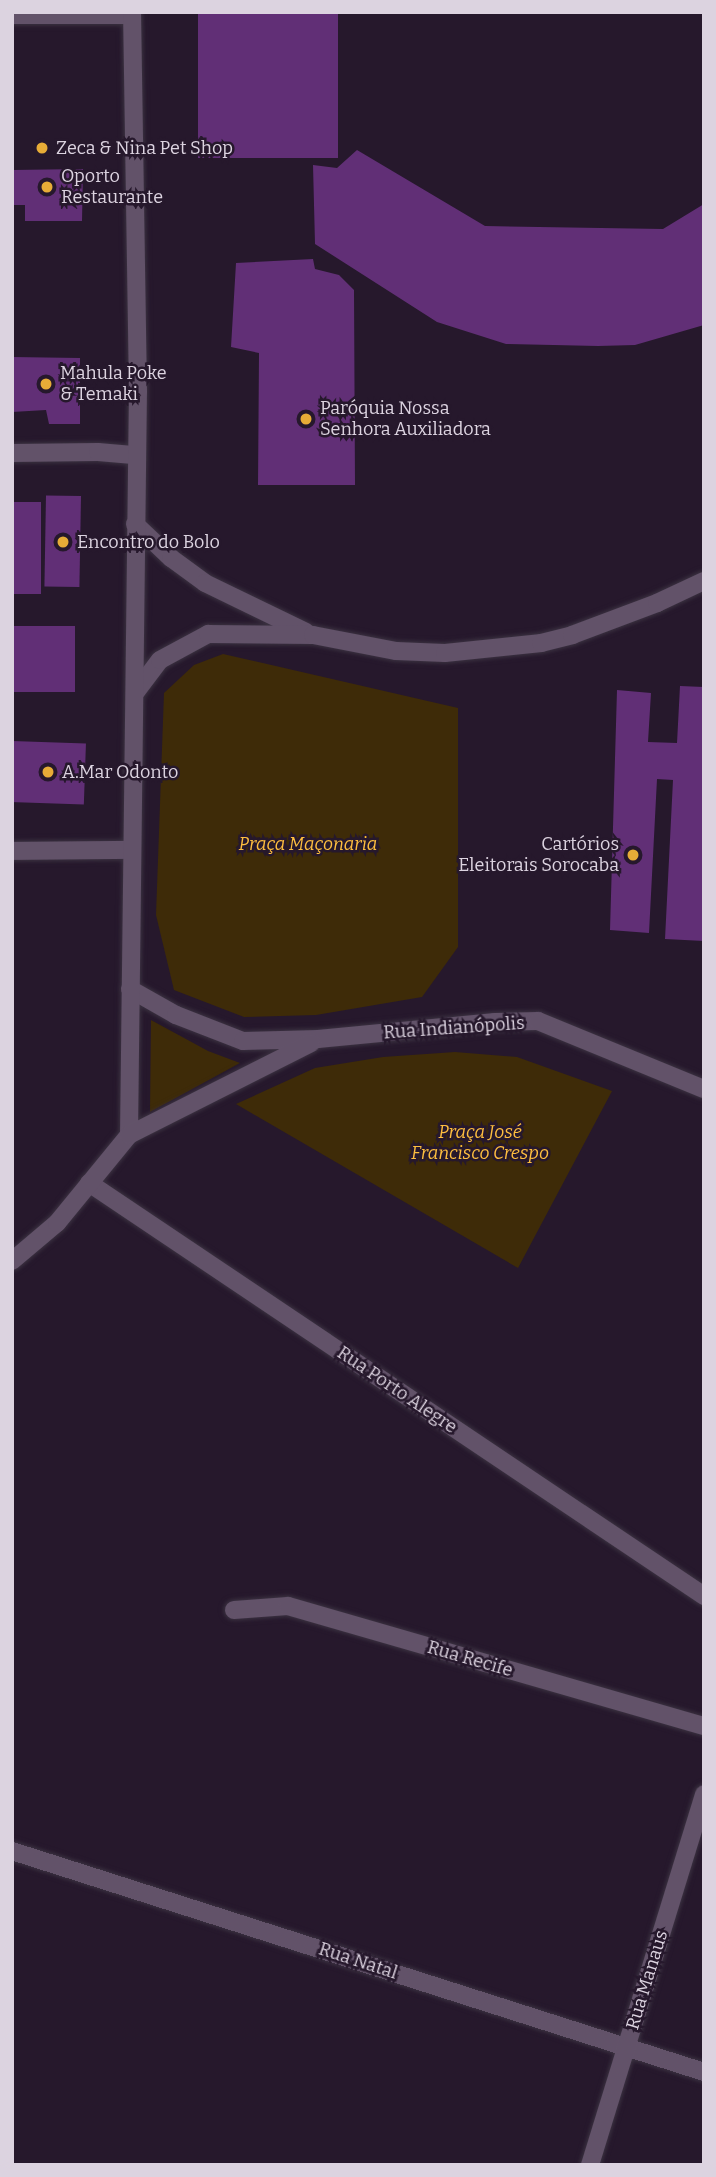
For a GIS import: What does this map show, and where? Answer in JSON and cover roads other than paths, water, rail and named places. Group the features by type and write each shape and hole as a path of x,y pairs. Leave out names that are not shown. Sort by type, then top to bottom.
{"street":[{"path":"12,15 132,14 136,455 129,1135 57,1223 12,1261"},
{"path":"12,453 98,452 136,455"},
{"path":"135,524 172,558 205,583 313,635"},
{"path":"135,693 160,660 208,634 313,635 396,651 445,653 541,643 657,603 704,581"},
{"path":"12,851 132,850"},
{"name":"Rua Indianópolis","path":"130,989 176,1015 243,1041 318,1039 495,1022 538,1021 704,1089"},
{"name":"Rua Indianópolis","path":"129,1135 318,1039"},
{"name":"Rua Porto Alegre","path":"89,1183 704,1596"},
{"name":"Rua Recife","path":"234,1610 288,1606 704,1727"},
{"name":"Rua Manaus","path":"590,2165 704,1794"},
{"name":"Rua Natal","path":"12,1851 704,2072"}],"place":[{"name":"Zeca & Nina Pet Shop","path":"42,148"},
{"name":"Oporto Restaurante","path":"47,187"},
{"name":"Mahula Poke & Temaki","path":"46,384"},
{"name":"Paróquia Nossa Senhora Auxiliadora","path":"306,419"},
{"name":"Encontro do Bolo","path":"63,542"},
{"name":"A.Mar Odonto","path":"48,772"},
{"name":"Cartórios Eleitorais Sorocaba","path":"633,855"}],"park label":[{"name":"Praça Maçonaria","path":"308,844"},
{"name":"Praça José Francisco Crespo","path":"480,1143"}]}
